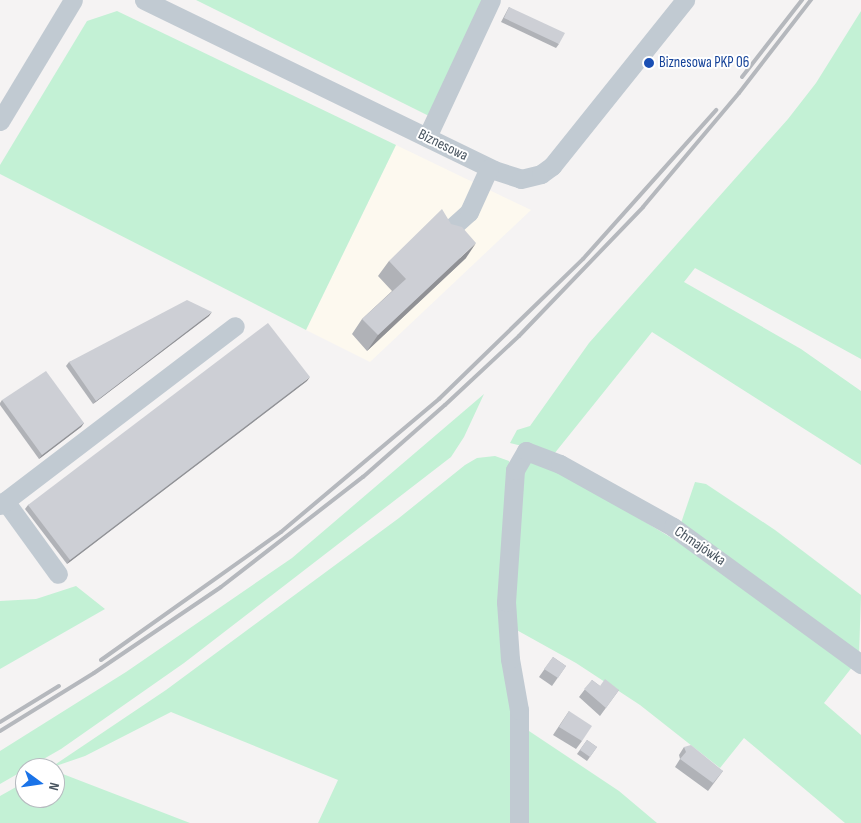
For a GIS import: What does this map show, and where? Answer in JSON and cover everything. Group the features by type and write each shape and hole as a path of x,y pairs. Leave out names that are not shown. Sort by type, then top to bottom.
{"street":[{"path":"0,121 73,0"},
{"name":"Biznesowa","path":"144,0 489,168 521,179 541,174 552,166 685,0"},
{"path":"426,137 490,0"},
{"path":"448,231 469,212 489,168"},
{"path":"58,574 3,503 235,326"},
{"name":"Chmajówka","path":"519,823 519,710 510,660 506,602 515,470 526,451 560,464 673,527 861,664"}],"shaded area":[{"path":"396,145 531,210 370,362 306,330"}],"green space":[{"path":"196,0 485,0 431,117"},
{"path":"117,11 396,145 306,330 0,174 0,165 87,21"},
{"path":"861,11 861,359 695,268 684,282 801,349 861,391 861,465 652,332 554,454 510,443 517,430 530,426 589,343 788,119 816,83"},
{"path":"484,394 464,437 451,457 184,663 61,749 45,758 15,758 15,775 0,784 0,751 126,672 292,558"},
{"path":"495,456 509,461 515,823 318,823 338,780 171,712 85,756 65,763 65,758 166,690 399,518 465,465 477,458"},
{"path":"532,462 556,468 670,537 757,595 853,666 824,703 861,735 861,823 845,823 744,738 720,768 640,705 576,663 513,628 522,466"},
{"path":"695,482 706,484 775,530 861,595 859,655 680,526"},
{"path":"76,586 105,609 0,669 0,601 36,599"},
{"path":"523,727 619,791 657,823 526,823"},
{"path":"65,775 190,823 0,823 0,796 15,788 15,808 65,808"}],"building":[{"path":"509,7 565,33 559,44 504,18"},
{"path":"442,209 451,224 462,227 476,243 378,335 362,319 406,279 389,261"},
{"path":"187,300 212,312 96,401 69,362"},
{"path":"268,323 310,377 70,560 28,505"},
{"path":"46,371 84,423 42,455 2,400"},
{"path":"553,657 566,666 558,678 544,669"},
{"path":"605,679 619,690 606,708 584,689 592,680 600,686"},
{"path":"569,711 592,726 582,741 559,727"},
{"path":"587,740 597,747 590,757 580,750"},
{"path":"691,745 723,771 713,783 680,759 686,752 684,747"}],"railway":[{"path":"742,77 802,0"},
{"path":"0,731 94,673 221,587 363,477 445,405 519,336 643,207 739,93 811,0"},
{"path":"101,660 281,532 439,399 583,259 716,110"},
{"path":"0,722 59,686"}],"place":[{"name":"Biznesowa PKP 06","path":"649,63"}]}
